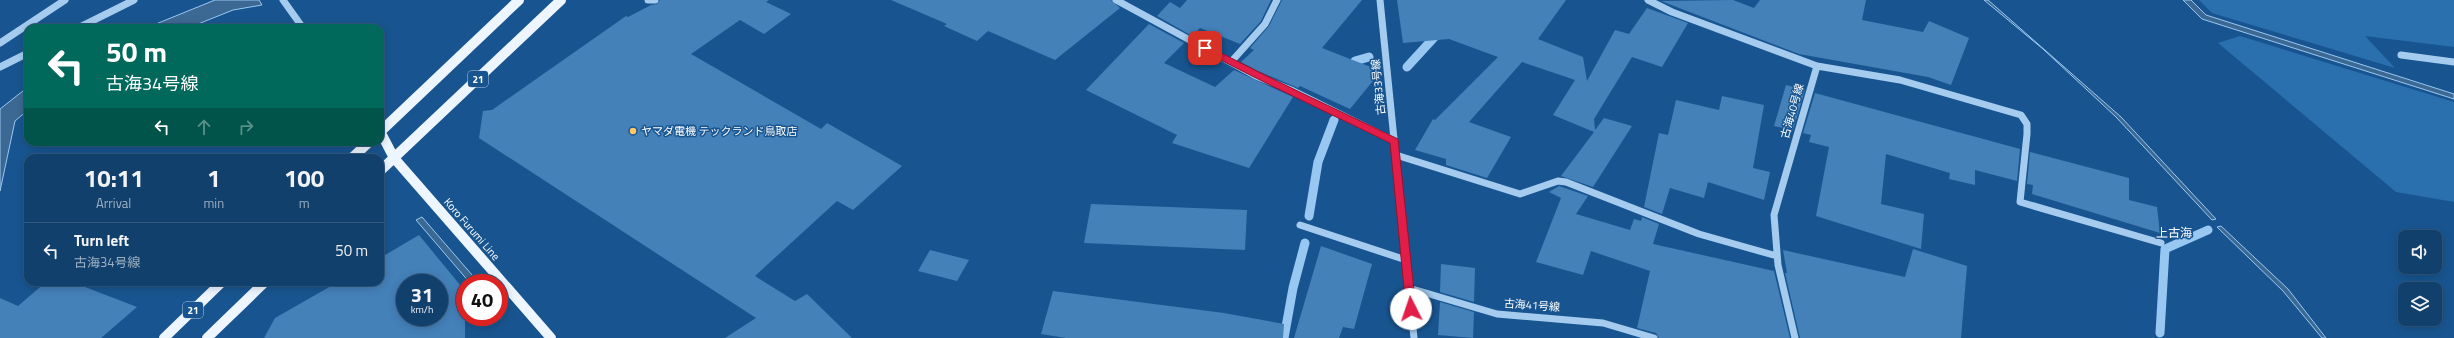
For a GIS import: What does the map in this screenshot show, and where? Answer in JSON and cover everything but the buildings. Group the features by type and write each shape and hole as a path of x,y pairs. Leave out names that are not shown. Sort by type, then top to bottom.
{"main road":[{"path":"384,127 519,0"},
{"name":"21","path":"384,167 561,0"},
{"name":"Koro Furumi Line","path":"384,139 394,158 551,338"},
{"path":"356,154 365,146"},
{"name":"21","path":"164,338 218,286"},
{"path":"207,338 261,286"}],"street":[{"path":"29,24 65,0"},
{"path":"86,24 134,0"},
{"path":"283,0 299,24"},
{"path":"648,0 655,0"},
{"path":"1116,0 1230,62 1394,141"},
{"path":"1230,62 1265,24 1277,0"},
{"name":"古海33号線","path":"1380,0 1414,338"},
{"path":"1648,0 1672,12 1817,66 1900,80 2021,115 2027,124 2027,134 2020,202 2160,243"},
{"path":"0,43 24,27"},
{"path":"0,68 24,55"},
{"path":"2402,55 2454,62"},
{"name":"古海40号線","path":"1795,338 1777,256 1774,215 1817,66"},
{"path":"1396,155 1520,194 1558,181 1566,182 1699,234 1777,256"},
{"path":"1300,225 1406,260"},
{"name":"古海41号線","path":"1409,288 1498,314 1603,323 1654,338"}],"shaded area":[{"path":"215,0 259,0 262,5 233,10 198,24 156,24"},
{"path":"1984,0 1988,0 2121,117 2216,219 2212,220 2116,117 2043,49"},
{"path":"2183,0 2191,0 2206,15 2454,94 2454,99 2202,19"},
{"path":"2199,0 2454,0 2454,47 2365,36 2395,68 2212,13"},
{"path":"2240,36 2454,102 2454,202 2396,192 2218,43"},
{"path":"24,90 24,113 15,121 0,191 0,109"},
{"path":"422,217 471,274 462,274 416,220"},
{"path":"2221,226 2288,289 2326,338 2322,338 2283,291 2217,227"}],"waterway":[{"path":"1407,67 1440,31"},
{"path":"1348,71 1355,61 1369,57"},
{"path":"1309,216 1318,162 1334,120"},
{"path":"2160,333 2165,249 2208,230"},
{"path":"1284,338 1293,288 1305,243"}],"place":[{"name":"ヤマダ電機 テックランド鳥取店","path":"633,131"}],"district":[{"name":"上古海","path":"2174,232"}],"route":[{"path":"1205,48 1256,76 1290,90 1394,141 1411,309"}]}
